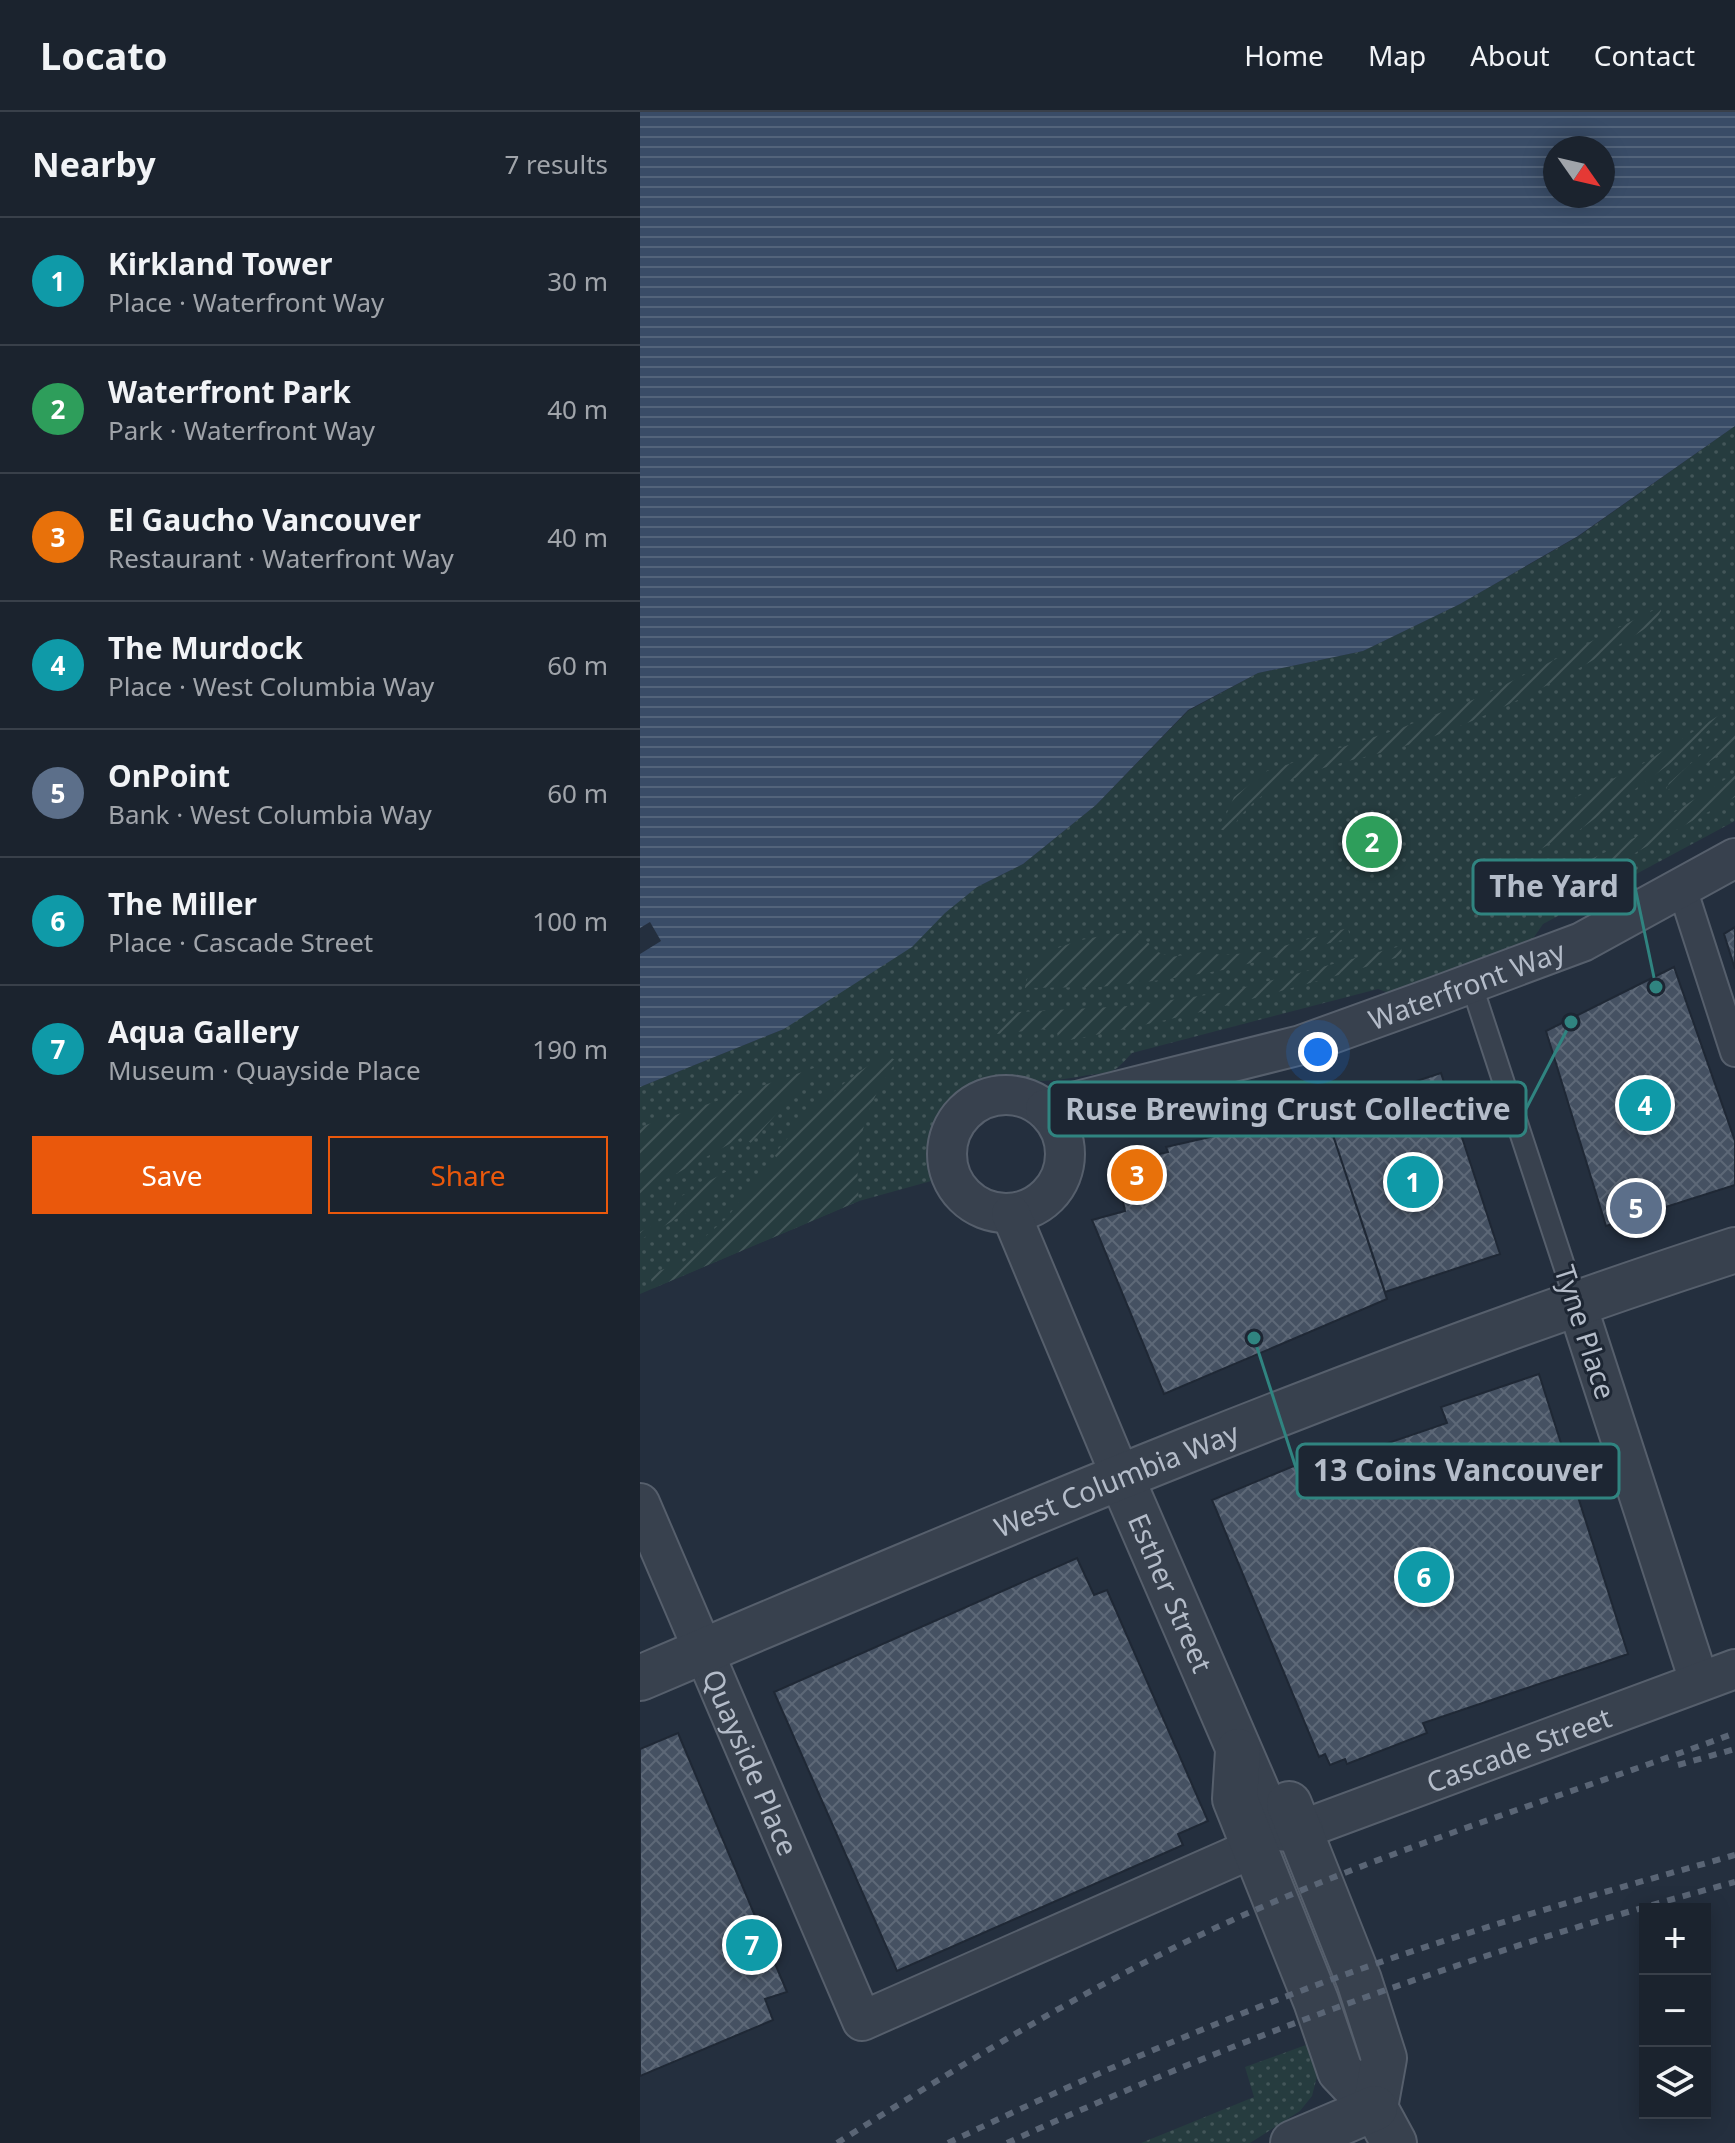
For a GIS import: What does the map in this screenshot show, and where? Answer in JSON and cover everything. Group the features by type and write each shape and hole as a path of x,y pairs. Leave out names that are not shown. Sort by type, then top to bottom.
{"street":[{"name":"Waterfront Way","path":"1045,1109 1301,1045 1582,942 1735,858"},
{"path":"1682,888 1735,1052"},
{"path":"1008,1094 1028,1099 1045,1109 1058,1125 1064,1143 1065,1163 1059,1182 1047,1197 1030,1209 1011,1214 992,1213 974,1205 959,1193 950,1176 948,1138 963,1113 988,1097 1008,1094"},
{"name":"Esther Street","path":"1011,1214 1238,1751 1235,1799 1340,2071 1385,2125"},
{"name":"West Columbia Way","path":"640,1678 1121,1477 1576,1302 1735,1250"},
{"name":"Tyne Place","path":"1576,1302 1699,1681"},
{"name":"Quayside Place","path":"640,1503 862,2021 1256,1847"},
{"name":"Cascade Street","path":"1301,1830 1735,1669"},
{"path":"1238,1751 1271,1821 1288,1831 1301,1830 1359,1980 1384,2058 1385,2125 1293,2143"}],"lane":[{"name":"Tyne Place","path":"1471,983 1576,1302"}],"green space":[{"path":"1735,426 1735,821 1543,924 1528,946 1397,996 1378,989 1132,1053 1116,1069 1107,1072 976,1090 957,1101 942,1117 935,1143 935,1180 859,1201 640,1294 640,1087 784,1029 977,887 1023,864 1096,805 1188,711 1258,673 1363,651 1460,604 1579,536"},
{"path":"1660,607 1654,623 1542,688 1496,711 1426,739 1327,767 1281,785 1260,797 1243,813 1230,833 1220,829 1234,797 1267,771 1396,730 1480,697"},
{"path":"1721,714 1723,717 1671,763 1578,831 1576,828 1541,849 1561,816 1580,807 1575,798 1644,763"},
{"path":"1735,724 1735,744 1665,792 1669,783"},
{"path":"1735,773 1735,797 1610,867 1499,917 1496,906 1636,837"},
{"path":"1348,928 1350,938 1223,970 1100,987 1025,988 1031,972 1041,960 1054,950 1087,939 1137,932 1158,952 1171,957 1203,952 1222,955 1262,952"},
{"path":"1401,946 1402,956 1274,993 1146,1025 1059,1042 1056,1028 997,1034 1009,1015 1019,1012 1129,1006 1227,992"},
{"path":"886,1055 897,1061 877,1093 864,1127 858,1162 859,1201 654,1288 649,1274 680,1264 695,1254 692,1248 727,1218 755,1180 767,1174 778,1159 774,1155 812,1112 839,1087"},
{"path":"817,1067 751,1143 742,1137 640,1194 640,1127"},
{"path":"731,1169 695,1208 640,1240 640,1232 671,1215 678,1198"},
{"path":"1317,2041 1321,2061 1312,2096 1300,2111 1250,2143 1141,2143 1254,2097 1245,2067"}],"water":[{"path":"640,112 1735,112 1735,426 1578,536 1460,604 1363,651 1258,673 1188,710 1096,805 1023,864 977,887 945,913 912,947 784,1029 640,1087"}],"pier":[{"path":"650,922 661,941 640,954 640,928"}],"building":[{"path":"1735,927 1735,969 1724,934"},
{"path":"1674,967 1735,1141 1735,1185 1606,1226 1546,1031"},
{"path":"1441,1073 1500,1254 1385,1292 1325,1111"},
{"path":"1325,1111 1387,1299 1164,1394 1092,1220 1125,1211 1115,1164 1168,1152 1166,1147"},
{"path":"1539,1374 1628,1654 1423,1723 1427,1733 1347,1764 1345,1759 1330,1765 1325,1754 1319,1757 1212,1500 1308,1460 1312,1469 1447,1423 1441,1407"},
{"path":"1077,1558 1094,1595 1107,1590 1208,1821 1178,1834 1183,1845 897,1971 774,1692"},
{"path":"678,1733 787,1992 765,1999 773,2020 640,2076 640,1749"}],"railway":[{"path":"837,2143 1076,1999 1226,1923 1414,1847 1735,1733"},
{"path":"1678,1765 1735,1749"},
{"path":"948,2143 1128,2061 1311,1987 1469,1933 1735,1855"},
{"path":"1007,2143 1185,2066 1366,1997 1549,1936 1735,1882"}],"place":[{"name":"Waterfront Park","path":"1372,842"},
{"name":"The Yard","path":"1656,987"},
{"name":"Ruse Brewing Crust Collective","path":"1571,1022"},
{"name":"The Murdock","path":"1645,1105"},
{"name":"El Gaucho Vancouver","path":"1137,1175"},
{"name":"Kirkland Tower","path":"1413,1182"},
{"name":"OnPoint","path":"1636,1208"},
{"name":"13 Coins Vancouver","path":"1254,1338"},
{"name":"The Miller","path":"1424,1577"},
{"name":"Aqua Gallery","path":"752,1945"}]}
